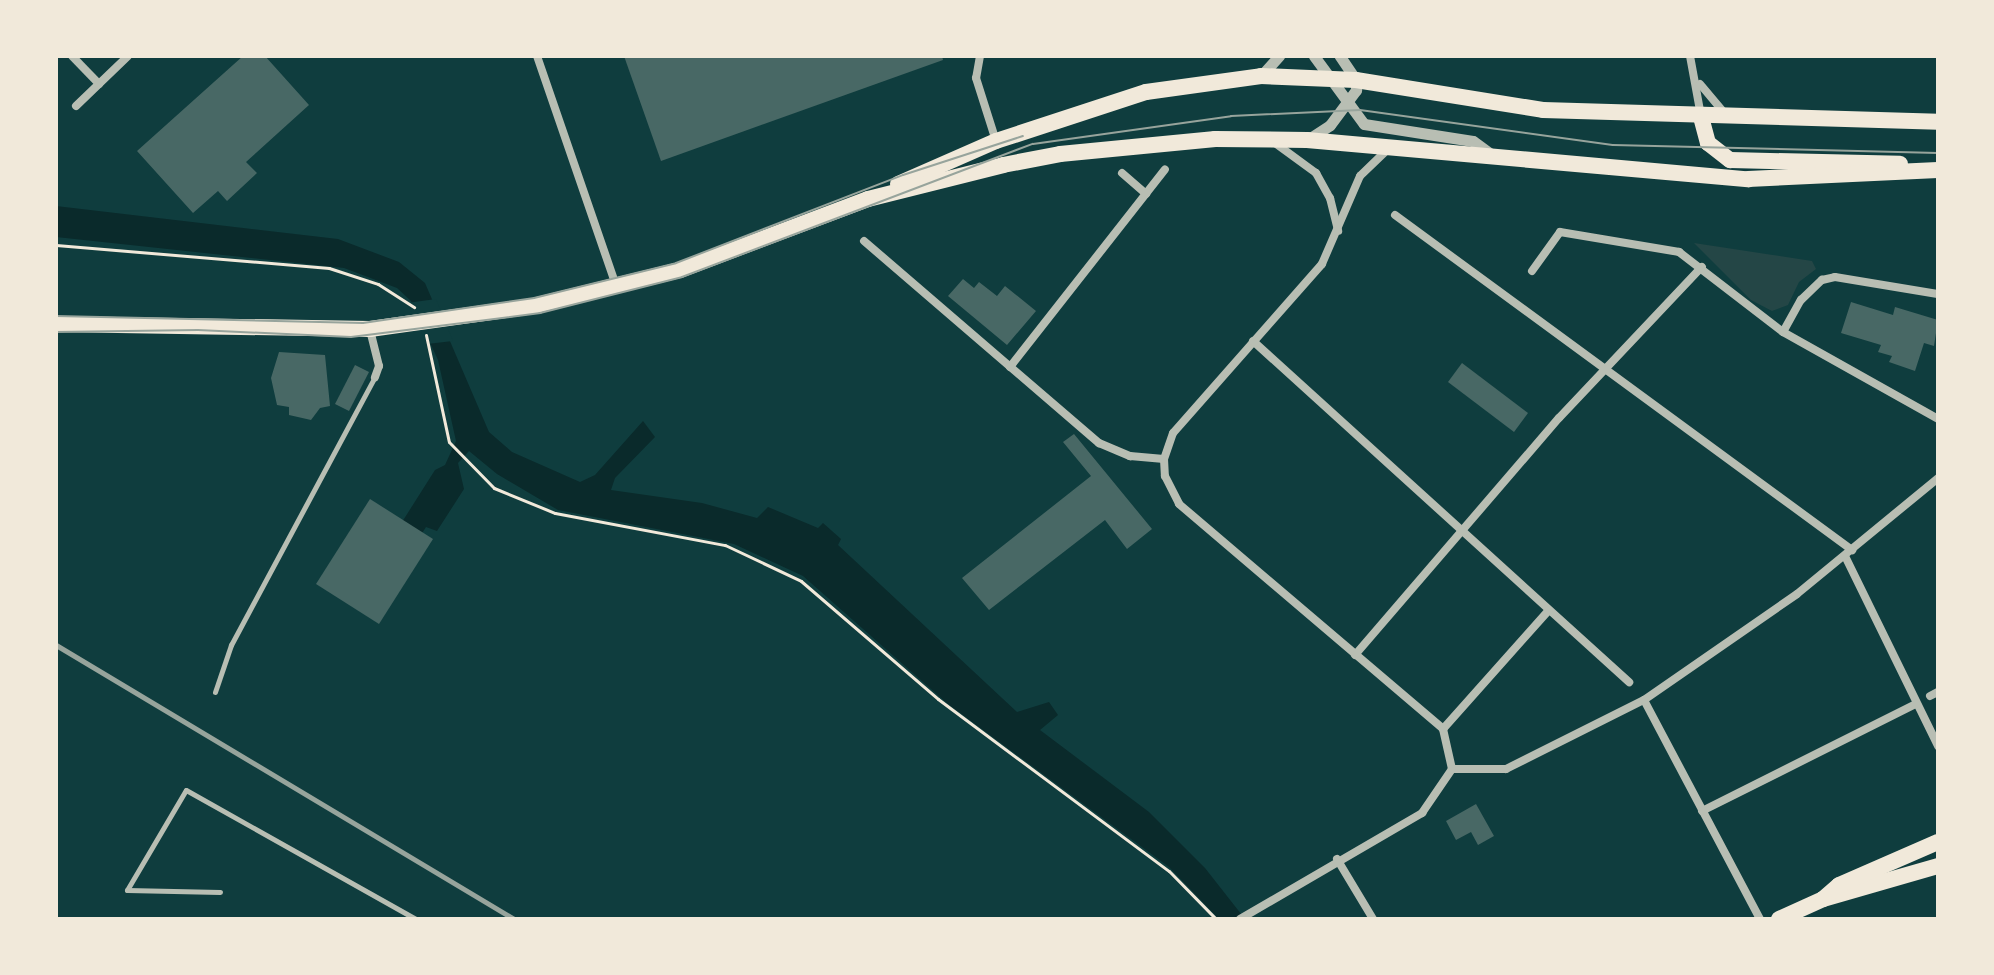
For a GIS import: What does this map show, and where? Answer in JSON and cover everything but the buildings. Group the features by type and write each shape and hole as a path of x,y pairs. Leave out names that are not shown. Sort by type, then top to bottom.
{"highway":[{"path":"56,324 370,329 450,319 617,288 868,199 996,141 1146,92 1261,76 1356,80 1543,110 1938,122"},
{"path":"1701,117 1708,143 1730,160 1874,162 1937,170"},
{"path":"868,199 1060,154 1262,137 1748,179 1937,170"},
{"path":"1823,899 1839,885 1938,842"},
{"path":"1779,919 1823,899 1938,866"}],"street":[{"path":"72,56 99,84"},
{"path":"76,106 128,56"},
{"path":"537,56 617,288"},
{"path":"980,56 976,78 996,141"},
{"path":"1261,76 1279,56"},
{"path":"1314,56 1346,104 1364,124 1473,141 1493,156"},
{"path":"1307,140 1330,125 1346,104 1356,80 1340,56"},
{"path":"1690,56 1697,80 1701,117"},
{"path":"1697,80 1707,97 1731,117"},
{"path":"1262,137 1316,173 1330,198 1338,232"},
{"path":"1240,919 1337,859 1422,813 1452,769 1443,729 1179,504 1169,487 1164,459 1173,433 1322,264 1360,176 1390,147"},
{"path":"1010,367 1165,169"},
{"path":"1122,173 1146,194"},
{"path":"1395,215 1848,553 1938,746"},
{"path":"1532,271 1560,232 1679,252 1702,267 1732,297 1783,332 1938,419"},
{"path":"864,241 1099,443 1130,456 1164,459"},
{"path":"1355,655 1559,418 1702,267"},
{"path":"1783,332 1801,300 1822,280 1835,277 1938,294"},
{"path":"370,329 379,366 375,377"},
{"path":"1253,341 1629,682"},
{"path":"1452,769 1506,769 1644,700 1848,553 1938,478"},
{"path":"1443,729 1549,610"},
{"path":"1644,700 1760,919"},
{"path":"1702,811 1916,704"},
{"path":"1337,859 1373,919"}],"lane":[{"path":"215,692 231,645 375,377"},
{"path":"220,892 127,890 186,790 416,919"}],"path":[{"path":"56,245 329,268 378,284 417,311"},
{"path":"422,323 449,442 494,488 555,513 725,545 801,581 938,699 1169,871 1216,919"}],"shaded area":[{"path":"56,206 338,239 399,262 425,283 489,432 512,452 580,482 595,475 643,421 655,437 615,478 611,490 702,503 757,518 768,507 818,528 823,523 841,539 838,545 1017,712 1049,702 1058,715 1040,730 1149,812 1205,868 1245,919 1219,919 1169,867 948,704 803,576 734,544 558,510 497,474 469,451 458,463 464,489 437,531 426,527 383,594 364,582 435,470 445,465 456,441 438,360 411,301 397,288 344,268 56,237"},
{"path":"1694,243 1812,261 1816,269 1799,282 1788,305 1772,311 1751,300"}],"pier":[{"path":"436,299 453,341 427,344 407,303"}],"tram line":[{"path":"56,332 198,330 351,337 540,313 682,277 1033,144 1231,116 1360,110 1613,145 1938,153"},
{"path":"56,316 363,323 534,298 676,263 903,175 1023,136"}],"railway":[{"path":"56,645 514,919"}]}
